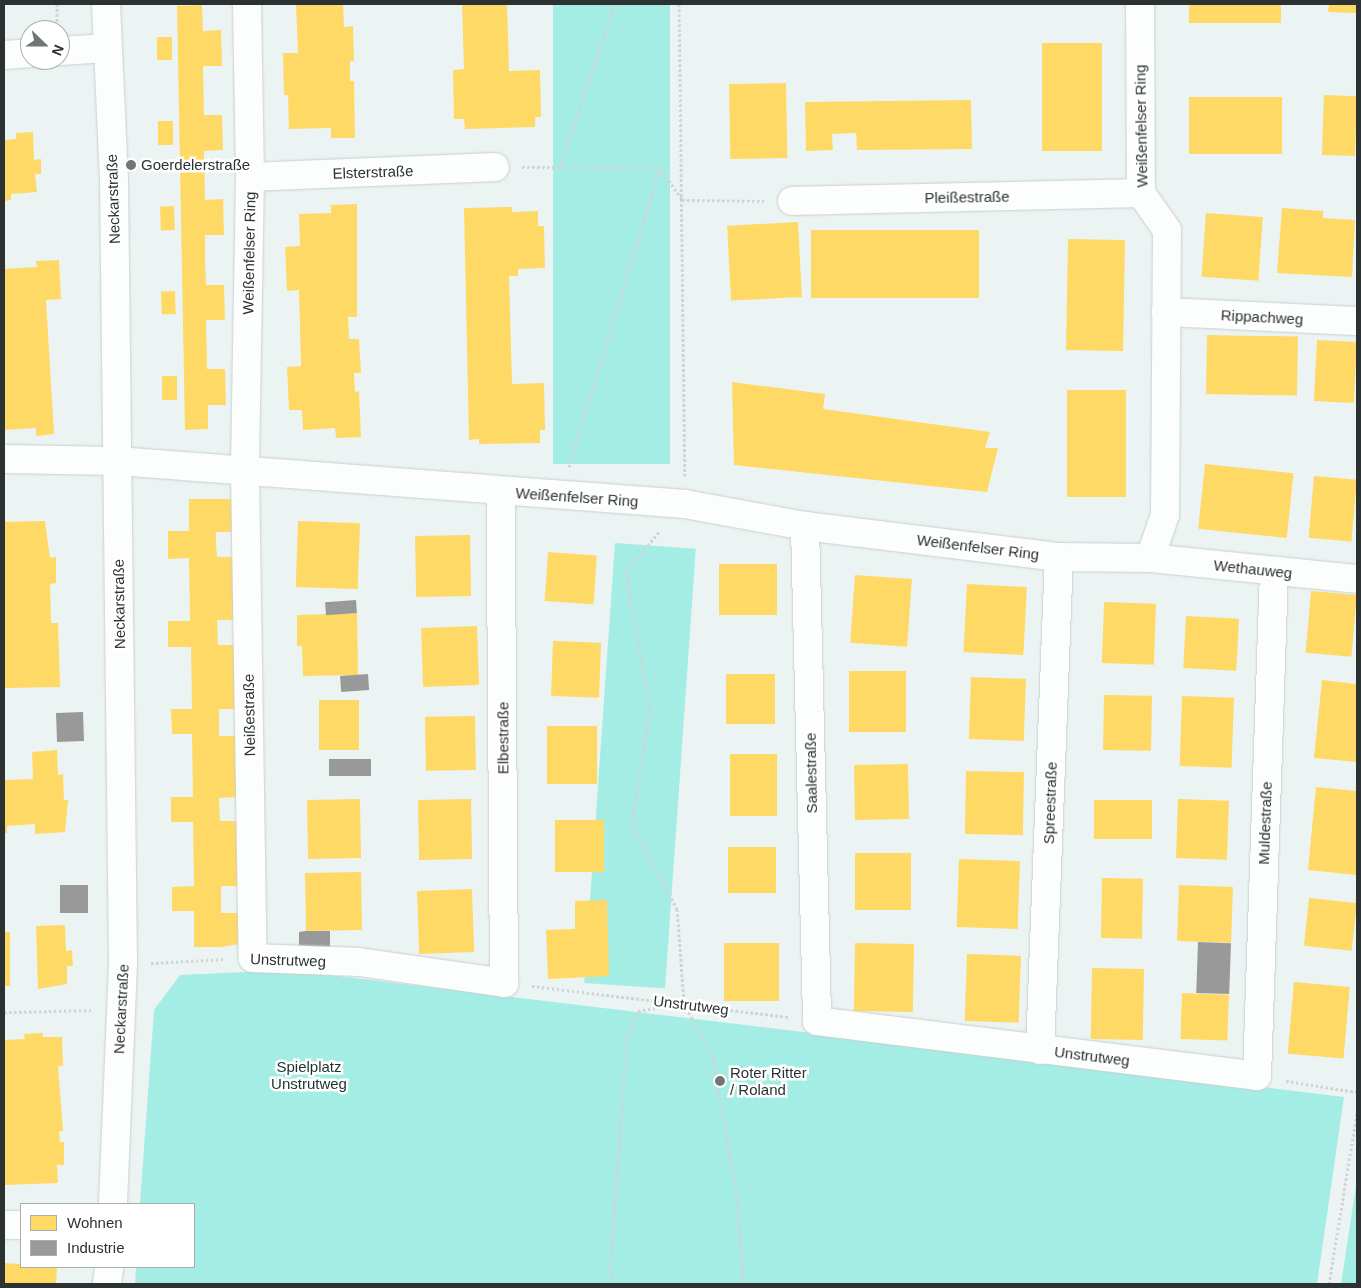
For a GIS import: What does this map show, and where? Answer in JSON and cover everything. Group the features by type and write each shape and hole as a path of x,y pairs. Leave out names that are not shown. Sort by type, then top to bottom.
{"street":[{"name":"Neckarstraße","path":"106,4 114,180 123,964 113,1203"},
{"name":"Weißenfelser Ring","path":"245,473 250,177 247,4"},
{"name":"Weißenfelser Ring","path":"4,459 117,461 502,493 685,504 805,526 1059,557 1150,558 1165,516 1167,230 1141,193 1140,4"},
{"path":"70,50 107,48"},
{"path":"4,55 20,54"},
{"name":"Elsterstraße","path":"250,177 495,167"},
{"name":"Pleißestraße","path":"792,201 1141,193"},
{"name":"Rippachweg","path":"1166,312 1357,321"},
{"name":"Neißestraße","path":"245,473 253,958"},
{"name":"Elbestraße","path":"502,493 504,983"},
{"name":"Saalestraße","path":"805,526 817,1021"},
{"name":"Spreestraße","path":"1040,1050 1059,557"},
{"name":"Wethauweg","path":"1150,558 1357,579"},
{"name":"Muldestraße","path":"1257,1076 1274,571"},
{"name":"Unstrutweg","path":"253,958 359,962 504,983"},
{"name":"Unstrutweg","path":"817,1021 1257,1076"},
{"path":"4,1225 20,1225"},
{"path":"107,1284 108,1268"}],"path":[{"path":"57,4 57,20"},
{"path":"560,167 615,4"},
{"path":"495,167 660,168"},
{"path":"660,168 682,200 792,201"},
{"path":"560,496 660,168"},
{"name":"Unstrutweg","path":"123,964 253,958"},
{"name":"Unstrutweg","path":"504,983 817,1021"},
{"path":"615,1284 610,1271 627,1038 638,1012 684,1004 713,1058 737,1199 744,1276 740,1284"},
{"path":"4,1012 120,1010"},
{"path":"1257,1076 1357,1092"},
{"path":"1329,1284 1357,1113"}],"green space":[{"path":"553,4 670,4 670,464 553,464"},
{"path":"615,543 696,549 665,989 584,983"},
{"name":"Spielplatz Unstrutweg","path":"287,970 1344,1097 1317,1284 135,1284 136,1268 195,1268 195,1203 140,1203 154,1010 180,975"},
{"path":"1357,1179 1357,1284 1341,1284"}],"building: Wohnen":[{"path":"296,4 343,4 344,27 353,26 354,61 350,61 350,81 354,81 355,138 331,138 331,128 289,129 288,95 284,95 283,53 298,53"},
{"path":"462,4 507,4 509,71 540,70 541,117 535,117 535,127 465,129 464,119 454,119 453,70 464,69"},
{"path":"1189,4 1281,4 1281,23 1189,23"},
{"path":"1329,4 1357,4 1357,13 1328,12"},
{"path":"202,5 203,31 221,30 222,66 203,66 204,115 222,115 223,150 204,151 205,200 223,199 224,235 205,235 205,260 206,285 224,285 225,320 206,320 207,369 225,369 226,405 208,405 208,429 185,430 177,6"},
{"path":"157,37 172,37 172,60 157,60"},
{"path":"1042,43 1102,43 1102,151 1042,151"},
{"path":"786,83 787,158 730,159 729,84"},
{"path":"1324,95 1357,96 1355,156 1322,155"},
{"path":"1189,97 1282,97 1282,154 1189,154"},
{"path":"971,100 972,149 857,150 856,133 832,134 833,150 806,151 805,102"},
{"path":"158,121 173,121 173,145 158,145"},
{"path":"33,132 34,160 41,159 41,174 35,174 37,192 11,194 11,200 4,201 4,140 16,139 16,133"},
{"path":"357,204 357,317 348,317 349,339 359,339 361,373 354,373 355,392 359,391 361,437 336,438 335,428 303,430 302,410 289,410 287,367 301,366 299,290 287,291 285,247 300,246 299,214 331,213 331,205"},
{"path":"160,206 174,206 175,230 161,230"},
{"path":"512,207 512,212 538,211 538,226 544,226 545,268 518,269 518,276 509,276 512,384 544,383 545,430 540,430 540,443 479,444 479,439 469,440 464,208"},
{"path":"1282,208 1323,211 1323,218 1355,220 1352,277 1277,273"},
{"path":"1206,213 1263,217 1258,281 1202,277"},
{"path":"798,222 802,297 731,301 727,226"},
{"path":"811,230 979,230 979,298 811,298"},
{"path":"1068,239 1125,240 1123,351 1066,350"},
{"path":"59,260 61,299 46,300 54,434 36,436 36,428 4,430 4,269 37,267 36,261"},
{"path":"161,291 175,291 176,314 162,314"},
{"path":"1207,335 1298,337 1297,396 1206,394"},
{"path":"1317,340 1357,342 1354,403 1314,401"},
{"path":"162,376 177,376 177,400 162,400"},
{"path":"732,382 825,394 823,409 990,432 985,448 998,448 987,492 734,465"},
{"path":"1067,390 1126,390 1126,497 1067,497"},
{"path":"1205,464 1294,473 1287,538 1198,529"},
{"path":"1314,476 1357,480 1351,542 1309,538"},
{"path":"189,499 236,499 236,532 216,532 216,543 217,557 236,557 237,620 217,620 218,645 238,645 239,709 219,709 219,736 237,736 238,797 219,798 220,821 239,821 240,886 221,886 221,913 240,913 240,944 221,947 194,947 194,911 172,911 172,887 194,886 193,822 171,822 171,797 193,797 192,734 172,734 171,709 192,709 191,647 168,647 168,621 190,621 189,558 168,559 168,531 189,531"},
{"path":"45,521 50,558 56,557 56,583 50,584 51,623 58,623 60,687 4,688 4,522"},
{"path":"298,521 360,523 358,589 296,587"},
{"path":"470,535 471,596 416,597 415,536"},
{"path":"548,552 597,555 593,604 545,601"},
{"path":"719,564 777,564 777,615 719,615"},
{"path":"855,575 912,579 907,647 850,643"},
{"path":"967,584 1027,587 1023,655 963,652"},
{"path":"1311,591 1357,595 1351,657 1306,653"},
{"path":"1104,602 1156,604 1154,665 1102,663"},
{"path":"357,613 358,675 303,676 302,646 297,646 297,615"},
{"path":"1186,616 1239,619 1236,671 1183,668"},
{"path":"477,626 479,685 423,687 421,628"},
{"path":"553,641 601,643 599,698 551,696"},
{"path":"849,671 906,671 906,732 849,732"},
{"path":"726,674 775,674 775,724 726,724"},
{"path":"971,677 1026,679 1024,741 969,739"},
{"path":"1322,680 1357,684 1357,762 1314,758"},
{"path":"1104,695 1152,696 1151,751 1103,750"},
{"path":"1182,696 1234,698 1232,768 1180,766"},
{"path":"319,700 359,700 359,750 319,750"},
{"path":"475,716 476,770 426,771 425,717"},
{"path":"547,726 597,726 597,784 547,784"},
{"path":"57,750 58,775 63,774 64,800 68,800 65,832 35,834 35,824 7,826 7,833 4,833 5,780 33,779 32,752"},
{"path":"730,754 777,754 777,816 730,816"},
{"path":"908,764 909,819 855,820 854,765"},
{"path":"966,771 1024,772 1023,835 965,834"},
{"path":"1316,787 1357,791 1357,875 1308,870"},
{"path":"360,799 361,858 308,859 307,800"},
{"path":"471,799 472,859 419,860 418,800"},
{"path":"1178,799 1229,801 1227,860 1176,858"},
{"path":"1094,800 1152,800 1152,839 1094,839"},
{"path":"555,820 604,820 604,872 555,872"},
{"path":"728,847 776,847 776,893 728,893"},
{"path":"855,853 911,853 911,910 855,910"},
{"path":"959,859 1020,861 1018,929 957,927"},
{"path":"361,872 362,930 306,931 305,873"},
{"path":"1102,878 1143,879 1142,939 1101,938"},
{"path":"1179,885 1233,887 1231,943 1177,941"},
{"path":"472,889 474,952 419,954 417,891"},
{"path":"1309,898 1357,903 1352,951 1304,946"},
{"path":"607,900 609,976 548,979 546,930 575,929 575,901"},
{"path":"65,925 66,951 72,950 73,966 67,966 67,984 38,989 36,926"},
{"path":"4,932 10,932 10,986 4,986"},
{"path":"724,943 779,943 779,1001 724,1001"},
{"path":"855,943 914,944 913,1012 854,1011"},
{"path":"967,954 1021,956 1019,1023 965,1021"},
{"path":"1092,968 1144,969 1143,1040 1091,1039"},
{"path":"1294,982 1350,987 1344,1059 1288,1054"},
{"path":"1182,993 1229,995 1227,1041 1180,1039"},
{"path":"43,1033 43,1037 62,1037 63,1066 58,1066 63,1131 59,1131 60,1142 64,1142 64,1165 57,1165 58,1183 5,1185 4,1040 25,1039 24,1034"},
{"path":"4,1263 20,1264 20,1268 57,1268 56,1284 4,1284"}],"building: Industrie":[{"path":"356,600 357,613 326,615 325,602"},
{"path":"368,674 369,690 341,692 340,676"},
{"path":"83,712 84,741 57,742 56,713"},
{"path":"329,759 371,759 371,776 329,776"},
{"path":"60,885 88,885 88,913 60,913"},
{"path":"330,931 330,948 299,948 299,932"},
{"path":"1198,942 1231,943 1229,994 1196,993"}],"place":[{"name":"Goerdelerstraße","path":"131,165"},
{"name":"Roter Ritter / Roland","path":"720,1081"}]}
